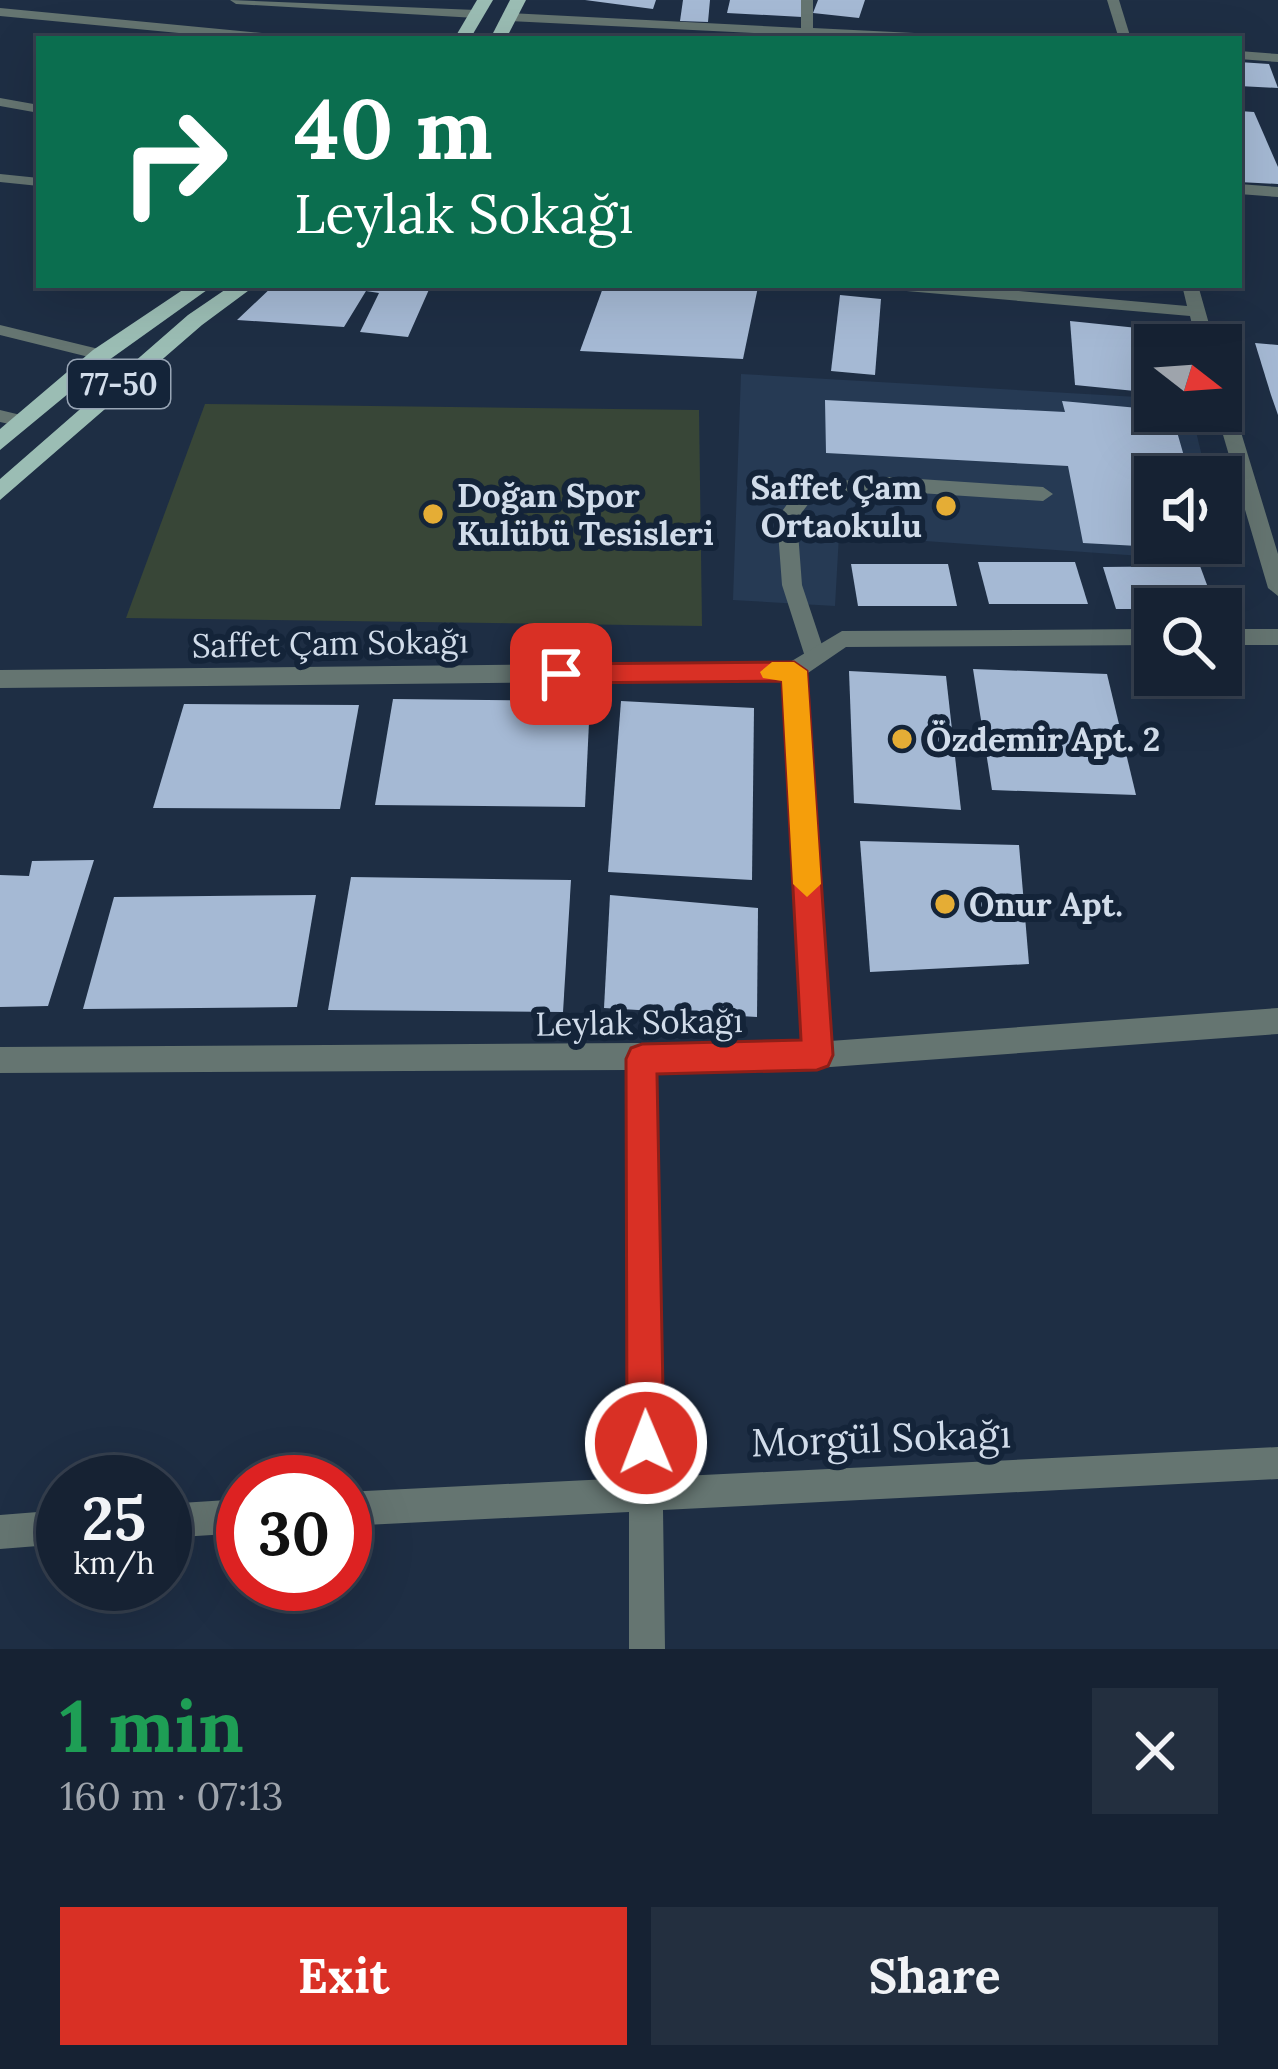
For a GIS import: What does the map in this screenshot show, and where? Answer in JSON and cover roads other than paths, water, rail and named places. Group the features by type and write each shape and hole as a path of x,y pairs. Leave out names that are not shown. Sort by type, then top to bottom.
{"main road":[{"path":"500,36 518,0"},
{"path":"464,36 480,7"},
{"name":"77-50","path":"0,442 11,419 199,288"},
{"name":"77-50","path":"0,492 195,320 242,288"}],"street":[{"path":"236,0 480,7"},
{"path":"807,32 808,0"},
{"path":"1113,0 1125,36"},
{"path":"0,12 252,36"},
{"path":"509,17 892,36"},
{"path":"1242,55 1278,58"},
{"path":"0,102 36,108"},
{"path":"0,178 36,182"},
{"path":"1242,189 1278,192"},
{"path":"929,288 1197,312"},
{"path":"1191,288 1201,324"},
{"path":"0,330 101,355"},
{"path":"1232,432 1278,588"},
{"path":"817,1055 805,664 791,585 788,518 809,489 889,484 1043,494"},
{"path":"1242,637 1278,637"},
{"name":"Saffet Çam Sokağı","path":"0,679 805,664 842,639 1134,638"},
{"name":"Leylak Sokağı","path":"0,1060 817,1055 1278,1021"},
{"path":"642,1059 647,1649"},
{"name":"Morgül Sokağı","path":"372,1508 1278,1463"},
{"path":"0,1532 36,1530"}],"place":[{"name":"Saffet Çam Ortaokulu","path":"946,506"},
{"name":"Doğan Spor Kulübü Tesisleri","path":"433,514"},
{"name":"Özdemir Apt. 2","path":"902,739"},
{"name":"Onur Apt.","path":"945,904"}]}
